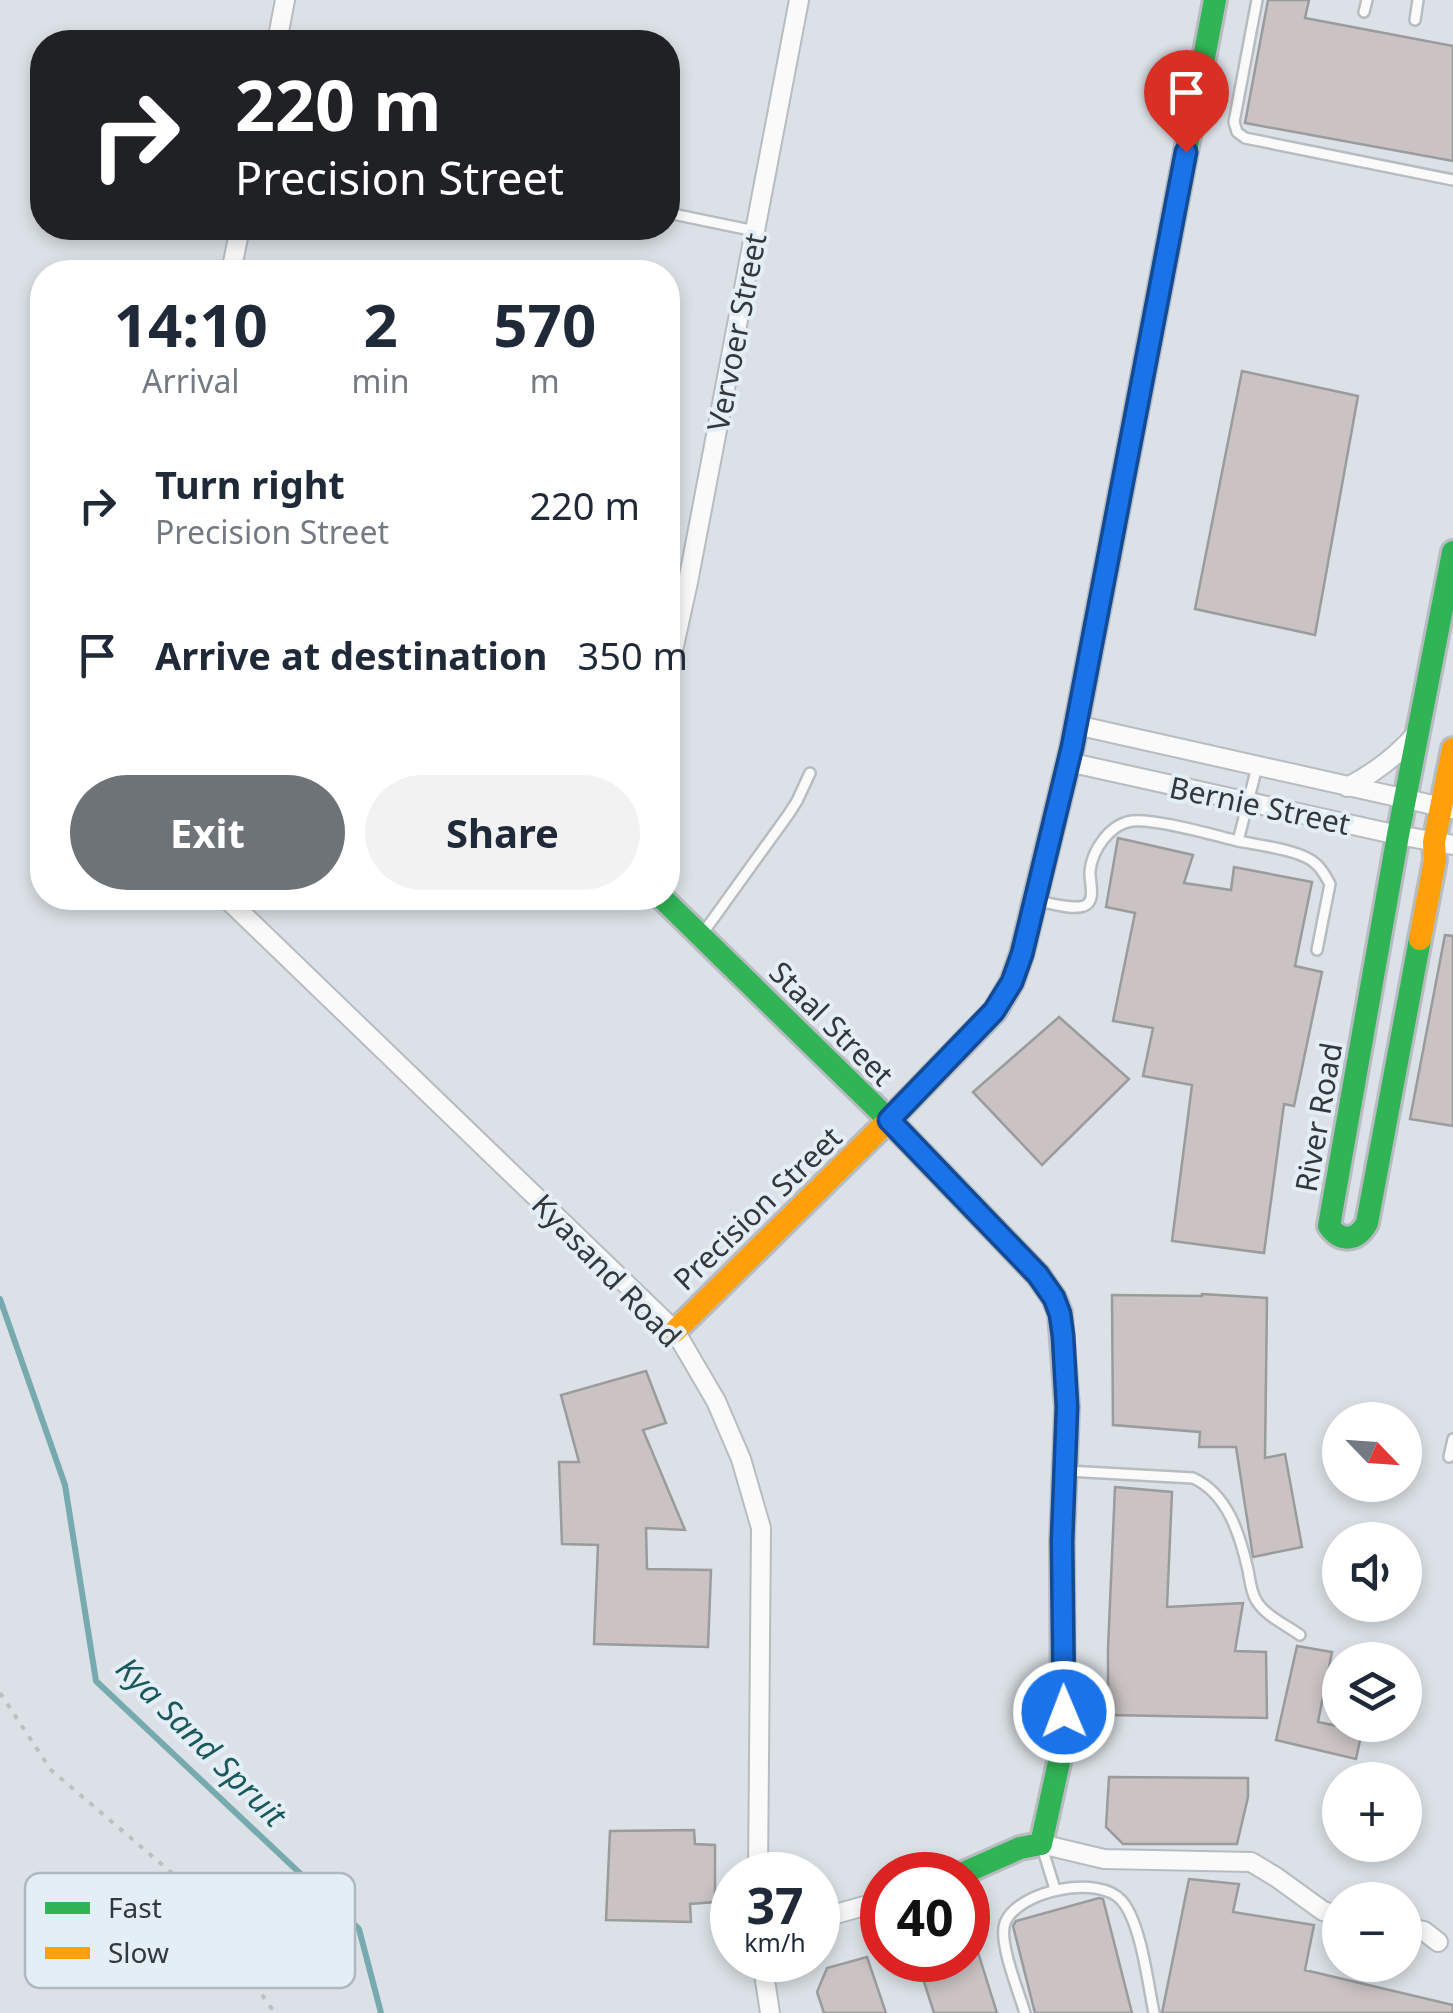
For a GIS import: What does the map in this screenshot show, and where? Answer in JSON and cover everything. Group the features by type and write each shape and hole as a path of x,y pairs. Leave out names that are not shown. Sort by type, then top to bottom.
{"street":[{"path":"279,30 285,0"},
{"name":"Vervoer Street","path":"680,619 799,0"},
{"name":"Precision Street","path":"675,1331 889,1120 994,1011 1012,982 1076,725 1215,0"},
{"name":"River Road","path":"1453,552 1329,1226 1337,1236 1352,1240 1367,1223 1434,860 1444,844 1453,750"},
{"name":"Bernie Street","path":"1076,725 1447,808"},
{"path":"1347,787 1398,755 1419,730"},
{"name":"Bernie Street","path":"1068,762 1444,844"},
{"name":"Kyasand Road","path":"238,910 675,1331 722,1416 741,1459 761,1528 758,1852"},
{"name":"Staal Street","path":"675,910 889,1120 1038,1275 1054,1298 1063,1336 1067,1407 1062,1541 1063,1744 1040,1844"},
{"path":"990,1861 1040,1844 1104,1859 1251,1862 1322,1910"},
{"path":"1422,1931 1438,1942"},
{"path":"765,1982 770,2013"}],"lane":[{"path":"1257,0 1234,122 1237,132 1245,138 1453,180"},
{"path":"1364,12 1367,0"},
{"path":"1415,20 1418,0"},
{"path":"680,215 755,231"},
{"path":"1238,841 1257,767"},
{"path":"701,935 788,815 810,774"},
{"path":"1035,900 1084,906 1092,894 1090,868 1105,837 1124,822 1146,821 1304,856 1315,862 1330,884 1317,950"},
{"path":"1450,1457 1453,1439"},
{"path":"1064,1471 1193,1478 1204,1483 1233,1520 1254,1598 1261,1608 1300,1635"},
{"path":"1040,1844 1056,1889"},
{"path":"1026,2013 1003,1939 1010,1914 1022,1904 1056,1889 1098,1887 1111,1891 1134,1920 1154,2013"}],"path":[{"path":"0,1693 51,1770 172,1873"},
{"path":"256,1988 274,2013"}],"building":[{"path":"1268,0 1309,0 1305,18 1453,46 1453,161 1245,123"},
{"path":"1242,371 1358,396 1315,635 1195,609"},
{"path":"1118,838 1193,855 1184,883 1231,890 1234,867 1312,882 1295,966 1322,972 1294,1106 1284,1104 1264,1253 1172,1241 1192,1085 1143,1076 1153,1028 1113,1021 1135,913 1106,907"},
{"path":"1445,935 1453,936 1453,1126 1410,1119"},
{"path":"1059,1017 1129,1079 1042,1165 973,1092"},
{"path":"1112,1295 1267,1298 1265,1458 1285,1454 1302,1547 1253,1557 1236,1447 1199,1447 1200,1432 1113,1425"},
{"path":"646,1371 666,1423 643,1430 685,1530 646,1528 647,1569 711,1570 708,1647 594,1644 598,1545 562,1544 559,1462 579,1462 561,1395"},
{"path":"1115,1487 1172,1492 1167,1607 1243,1603 1235,1651 1266,1652 1267,1718 1108,1715"},
{"path":"1297,1646 1322,1650 1318,1722 1322,1723 1322,1742 1360,1742 1356,1759 1276,1740"},
{"path":"1109,1777 1248,1778 1248,1797 1237,1844 1123,1844 1106,1827"},
{"path":"694,1830 695,1844 715,1845 715,1852 710,1852 710,1902 690,1904 691,1922 606,1920 610,1831"},
{"path":"1189,1879 1239,1884 1233,1912 1314,1925 1305,1970 1322,1974 1322,1982 1356,1982 1453,2005 1453,2013 1162,2013"},
{"path":"1103,1899 1132,2013 1035,2013 1013,1926 1016,1921"},
{"path":"860,1959 860,1982 875,1982 886,2013 824,2013 817,1992 821,1982 840,1982 840,1964"},
{"path":"924,1982 987,1982 997,2013 934,2013"}],"waterway":[{"name":"Kya Sand Spruit","path":"0,1299 65,1485 96,1681 300,1873"},
{"name":"Kya Sand Spruit","path":"355,1925 381,2013"}],"traffic: fast":[{"path":"1034,903 1072,747 1215,0"},
{"path":"1420,939 1367,1223 1359,1233 1344,1237 1329,1226 1453,552"},
{"path":"674,910 889,1120 1038,1275 1060,1313 1067,1407 1062,1541 1063,1744 1041,1844 990,1861"}],"traffic: slow":[{"path":"1420,939 1453,749"},
{"path":"675,1331 995,1011 1012,982 1034,903"}],"route":[{"path":"1064,1712 1062,1541 1067,1407 1060,1314 1038,1275 889,1120 994,1011 1012,982 1022,954 1072,747 1186,152"}]}
